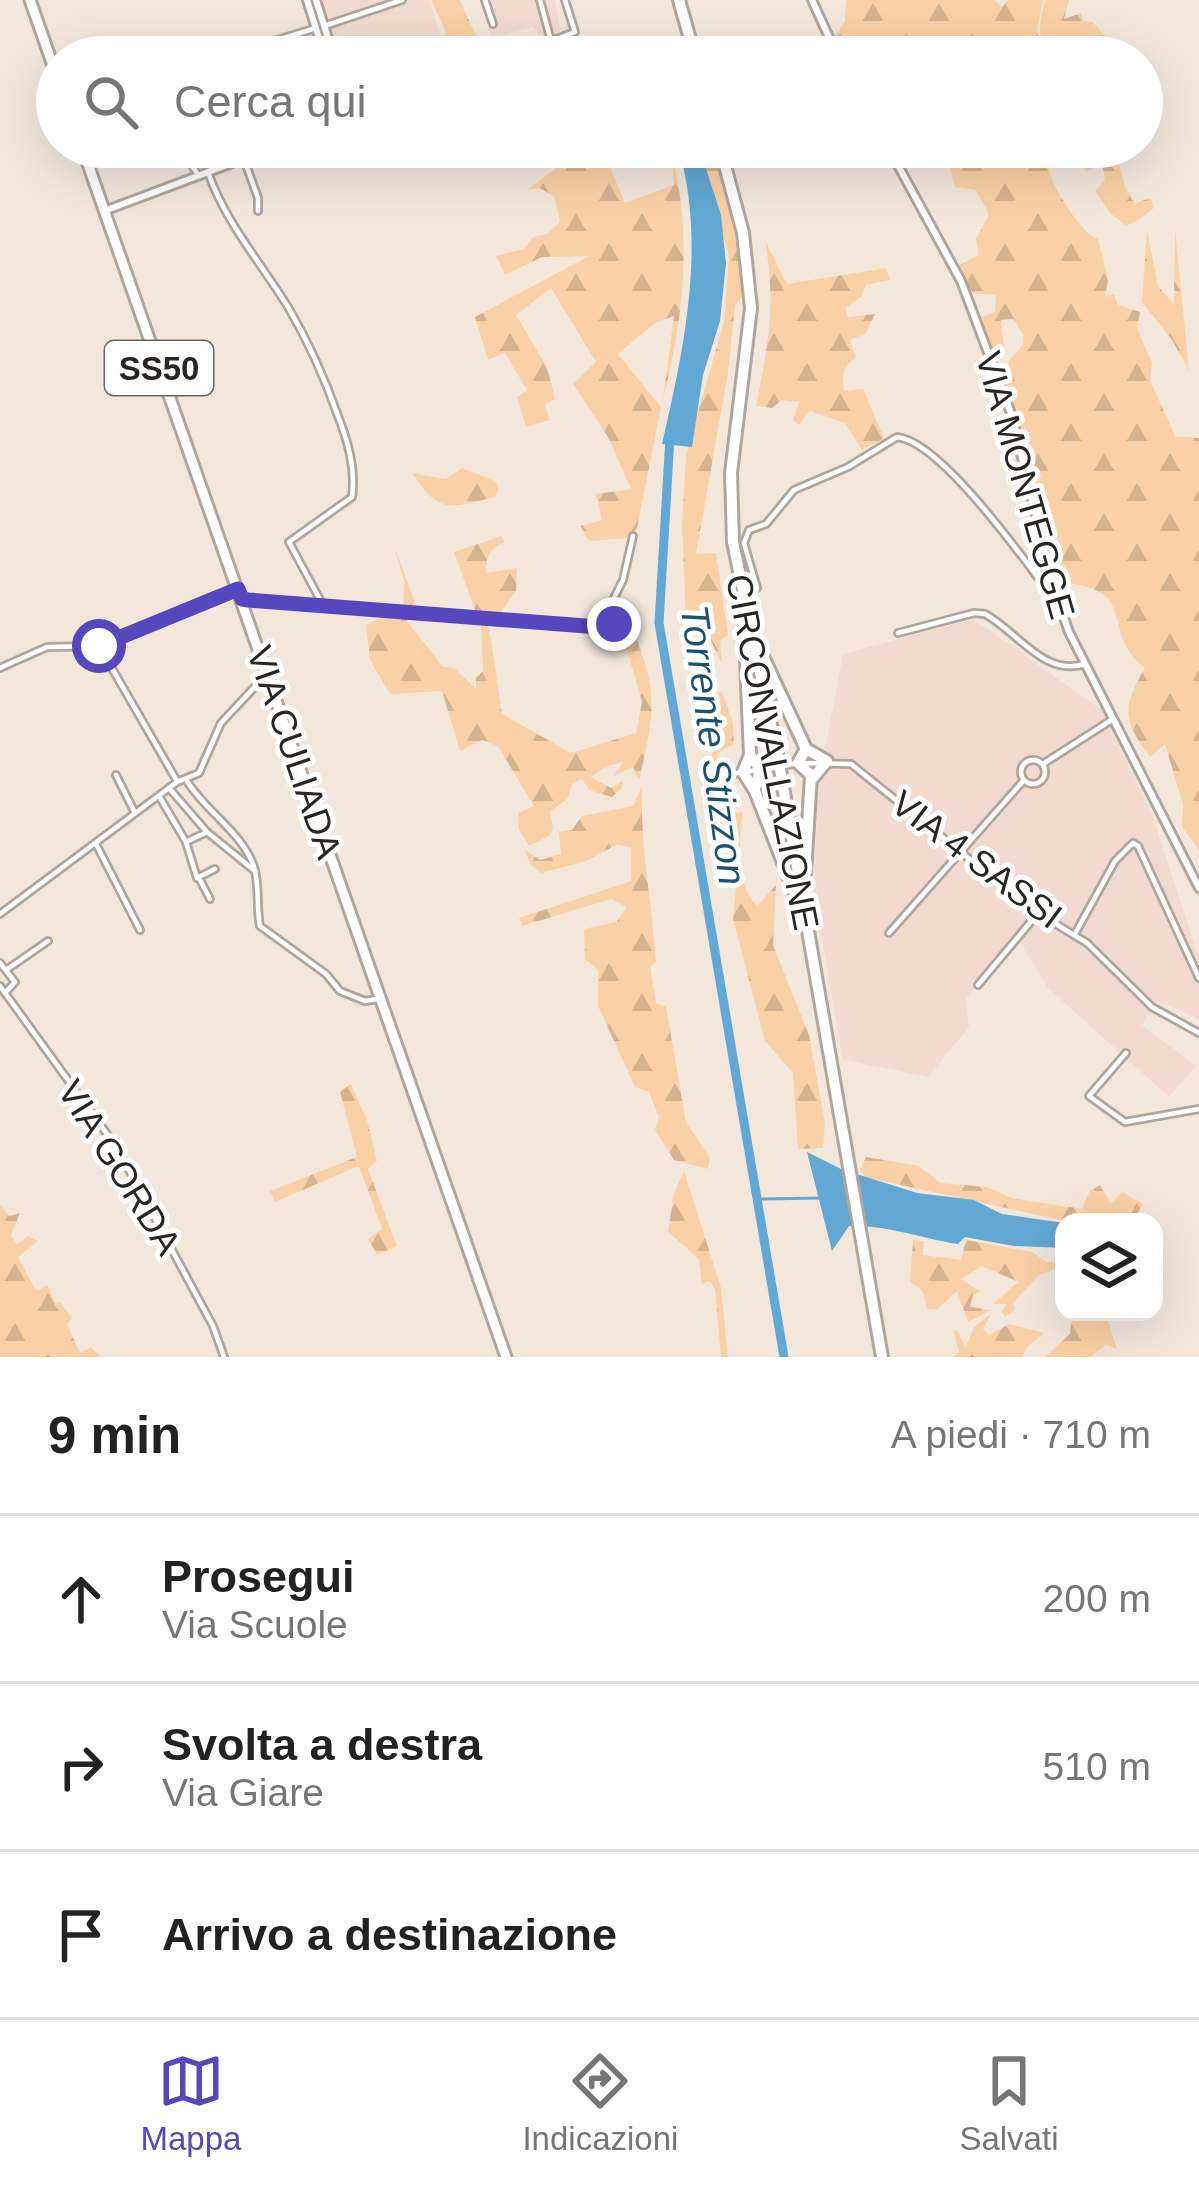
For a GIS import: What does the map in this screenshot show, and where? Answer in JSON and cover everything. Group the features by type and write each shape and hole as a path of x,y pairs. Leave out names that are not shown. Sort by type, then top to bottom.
{"highway":[{"path":"679,0 689,36"},
{"name":"CIRCONVALLAZIONE","path":"726,168 743,233 751,308 731,473 733,542 781,775 882,1357"},
{"path":"747,622 806,749 826,761 811,782"},
{"path":"747,622 750,755 742,772 755,791 796,891 803,929 810,937"},
{"path":"806,749 798,764 809,770 811,782 804,867 810,937"},
{"path":"750,755 760,770 755,791"}],"main road":[{"path":"31,0 43,36"},
{"name":"VIA CULIADA","path":"89,168 506,1357"}],"street":[{"path":"312,0 323,36"},
{"path":"290,36 402,0"},
{"path":"485,0 493,24"},
{"path":"540,0 550,36"},
{"path":"564,36 575,32 565,0"},
{"path":"812,0 828,36"},
{"path":"198,168 286,304 345,433 352,497 289,542 324,607"},
{"path":"104,212 219,168"},
{"path":"247,168 258,198 257,211"},
{"name":"VIA MONTEGGE","path":"899,168 961,281 1012,416 1054,590 1085,664 1199,888"},
{"path":"757,588 744,543 749,530 766,524 794,490 820,481 897,437 917,443 956,480 990,514 1042,584 1054,590"},
{"path":"599,627 623,580 633,536"},
{"path":"0,668 47,647 99,646 240,594 324,607 599,627 625,620"},
{"path":"898,633 985,614 1050,663 1073,668 1085,664"},
{"path":"99,646 177,782"},
{"path":"0,914 177,782 199,772 221,722 268,672"},
{"path":"1043,764 1113,719"},
{"path":"726,776 826,761"},
{"name":"VIA 4 SASSI","path":"826,761 851,764 1038,913 1075,933 1152,1007 1199,1033"},
{"path":"889,933 1022,783 1025,762 1043,764"},
{"path":"1022,783 1043,778 1043,764"},
{"path":"116,775 135,814"},
{"path":"187,781 200,802 246,850 255,871 260,926 326,974 340,991 365,1000 380,998"},
{"path":"169,788 207,832 255,871"},
{"path":"159,796 186,842 194,872 210,899"},
{"path":"186,842 207,832"},
{"path":"1075,933 1115,861 1133,843 1199,978"},
{"path":"96,844 140,930"},
{"path":"199,878 215,869"},
{"path":"978,986 1038,913"},
{"path":"6,970 48,941"},
{"path":"0,963 15,983 2,989"},
{"name":"VIA GORDA","path":"2,989 117,1148 213,1326 224,1357"},
{"path":"1126,1053 1089,1096 1125,1122 1199,1109"}],"shaded area":[{"path":"318,0 429,0 440,34 330,36 327,28 343,21 325,22"},
{"path":"479,0 555,0 557,36 540,36 533,27 491,36"},
{"path":"973,619 1102,710 1152,814 1199,958 1199,1019 1156,1000 1142,1025 1196,1066 1169,1097 1048,988 1021,944 966,998 969,1027 928,1077 843,1060 814,893 818,787 843,654"}],"green space":[{"path":"431,0 460,0 478,36 445,36"},
{"path":"846,0 995,0 1002,7 1008,0 1043,0 1039,36 835,36 845,21"},
{"path":"1046,0 1069,0 1064,19 1081,13 1083,21 1093,22 1105,36 1041,36"},
{"path":"556,168 610,168 625,203 674,185 675,168 682,213 683,275 663,399 674,316 655,323 618,354 661,407 637,528 628,538 589,541 580,526 602,520 596,494 631,489 608,437 573,384 596,362 551,288 516,315 547,367 555,399 545,405 550,420 526,427 517,397 527,390 505,353 488,360 475,317 589,256 542,257 505,275 496,256 524,249 533,237 547,234 560,222 554,196 539,188 527,190"},
{"path":"705,168 719,168 741,251 742,297 735,305 728,373 696,554 716,553 728,635 720,641 722,664 709,637 699,638 694,645 704,666 708,693 722,692 733,723 734,744 718,753 716,769 705,730 702,670 687,649 682,523 686,455 724,321 729,256"},
{"path":"950,168 1049,168 1060,196 1098,239 1108,280 1105,297 1114,294 1118,305 1140,312 1137,328 1152,363 1150,380 1175,436 1199,438 1199,850 1182,827 1183,805 1165,744 1150,757 1130,724 1129,704 1145,668 1123,640 1110,601 1081,585 1052,582 1038,496 998,377 1009,370 1009,360 1023,345 1023,336 1014,319 1001,320 1005,354 993,362 978,318 995,312 996,295 971,293 959,265 979,255 976,239 989,214 976,190 955,187"},
{"path":"1103,168 1120,168 1135,204 1149,198 1153,209 1125,225 1095,191 1105,180"},
{"path":"1175,229 1189,371 1142,302 1147,230 1158,286 1174,304"},
{"path":"765,240 787,284 886,268 890,280 866,285 861,297 845,308 848,317 875,314 866,333 850,340 856,358 843,376 844,391 863,389 884,438 862,450 845,423 810,411 799,425 793,420 799,402 756,406 770,323"},
{"path":"462,468 495,481 499,489 495,497 447,505 430,496 412,473 446,479"},
{"path":"501,536 505,542 490,554 486,573 517,568 516,591 497,617 477,615 454,552"},
{"path":"394,546 416,605 407,621 443,667 454,668 476,689 476,678 483,671 481,622 489,627 502,714 571,753 636,733 642,702 622,633 635,635 652,708 639,781 633,767 613,776 623,762 591,777 611,788 623,781 612,797 589,790 582,779 573,783 567,799 550,812 553,828 549,836 529,846 519,829 518,813 534,806 498,746 482,740 460,751 442,691 390,694 370,660 366,625 384,616 403,616 404,581"},
{"path":"721,779 726,814 743,812 740,862 745,886 757,906 776,885 773,945 809,1035 825,1123 823,1148 798,1149 793,1073 765,1041 733,919 736,888 718,813"},
{"path":"642,786 656,962 650,966 656,1003 666,1007 686,1122 710,1158 708,1169 674,1160 655,1130 659,1117 649,1092 635,1087 598,1006 598,970 585,959 584,929 616,922 627,907 611,899 522,926 519,918 631,881 631,847 616,845 586,861 541,873 524,849 540,860 561,854 559,832 572,830 582,816 633,806"},
{"path":"351,1084 367,1120 377,1161 368,1169 397,1246 377,1255 368,1239 382,1229 359,1166 275,1202 270,1191 357,1157 340,1092"},
{"path":"866,1157 919,1166 940,1183 987,1187 1011,1198 1082,1209 1090,1190 1100,1185 1111,1204 1122,1192 1143,1204 1138,1213 1055,1213 1055,1219 865,1177 860,1170"},
{"path":"684,1171 721,1288 728,1357 721,1357 715,1290 710,1281 702,1284 699,1259 668,1232 674,1193"},
{"path":"0,1204 9,1216 20,1213 11,1235 17,1244 28,1236 38,1241 18,1257 35,1289 47,1285 56,1304 60,1302 72,1318 67,1324 80,1353 91,1347 101,1357 0,1357"},
{"path":"913,1240 924,1241 923,1255 961,1260 966,1240 1032,1252 1055,1262 1054,1270 1039,1275 1005,1317 1006,1304 993,1304 1018,1282 982,1266 961,1279 981,1292 973,1295 970,1307 991,1310 968,1322 957,1291 937,1310 927,1309 922,1290 910,1282"},
{"path":"991,1314 983,1329 989,1335 1009,1324 1044,1333 1022,1357 953,1357 959,1352 953,1330 958,1331 965,1348 974,1327"},
{"path":"1108,1321 1117,1349 1106,1345 1091,1357 1045,1357 1070,1334 1071,1323"}],"water":[{"path":"683,168 706,168 721,215 726,263 720,321 703,375 692,447 662,444 689,296"},
{"path":"807,1152 841,1169 917,1193 974,1200 1002,1214 1055,1222 1055,1248 965,1237 958,1244 849,1226 832,1251"}],"waterway":[{"name":"Torrente Stizzon","path":"670,437 659,623 784,1357"},
{"path":"757,1199 820,1198"}],"route":[{"path":"99,646 238,589 242,599 248,600 599,627 614,624"}]}
